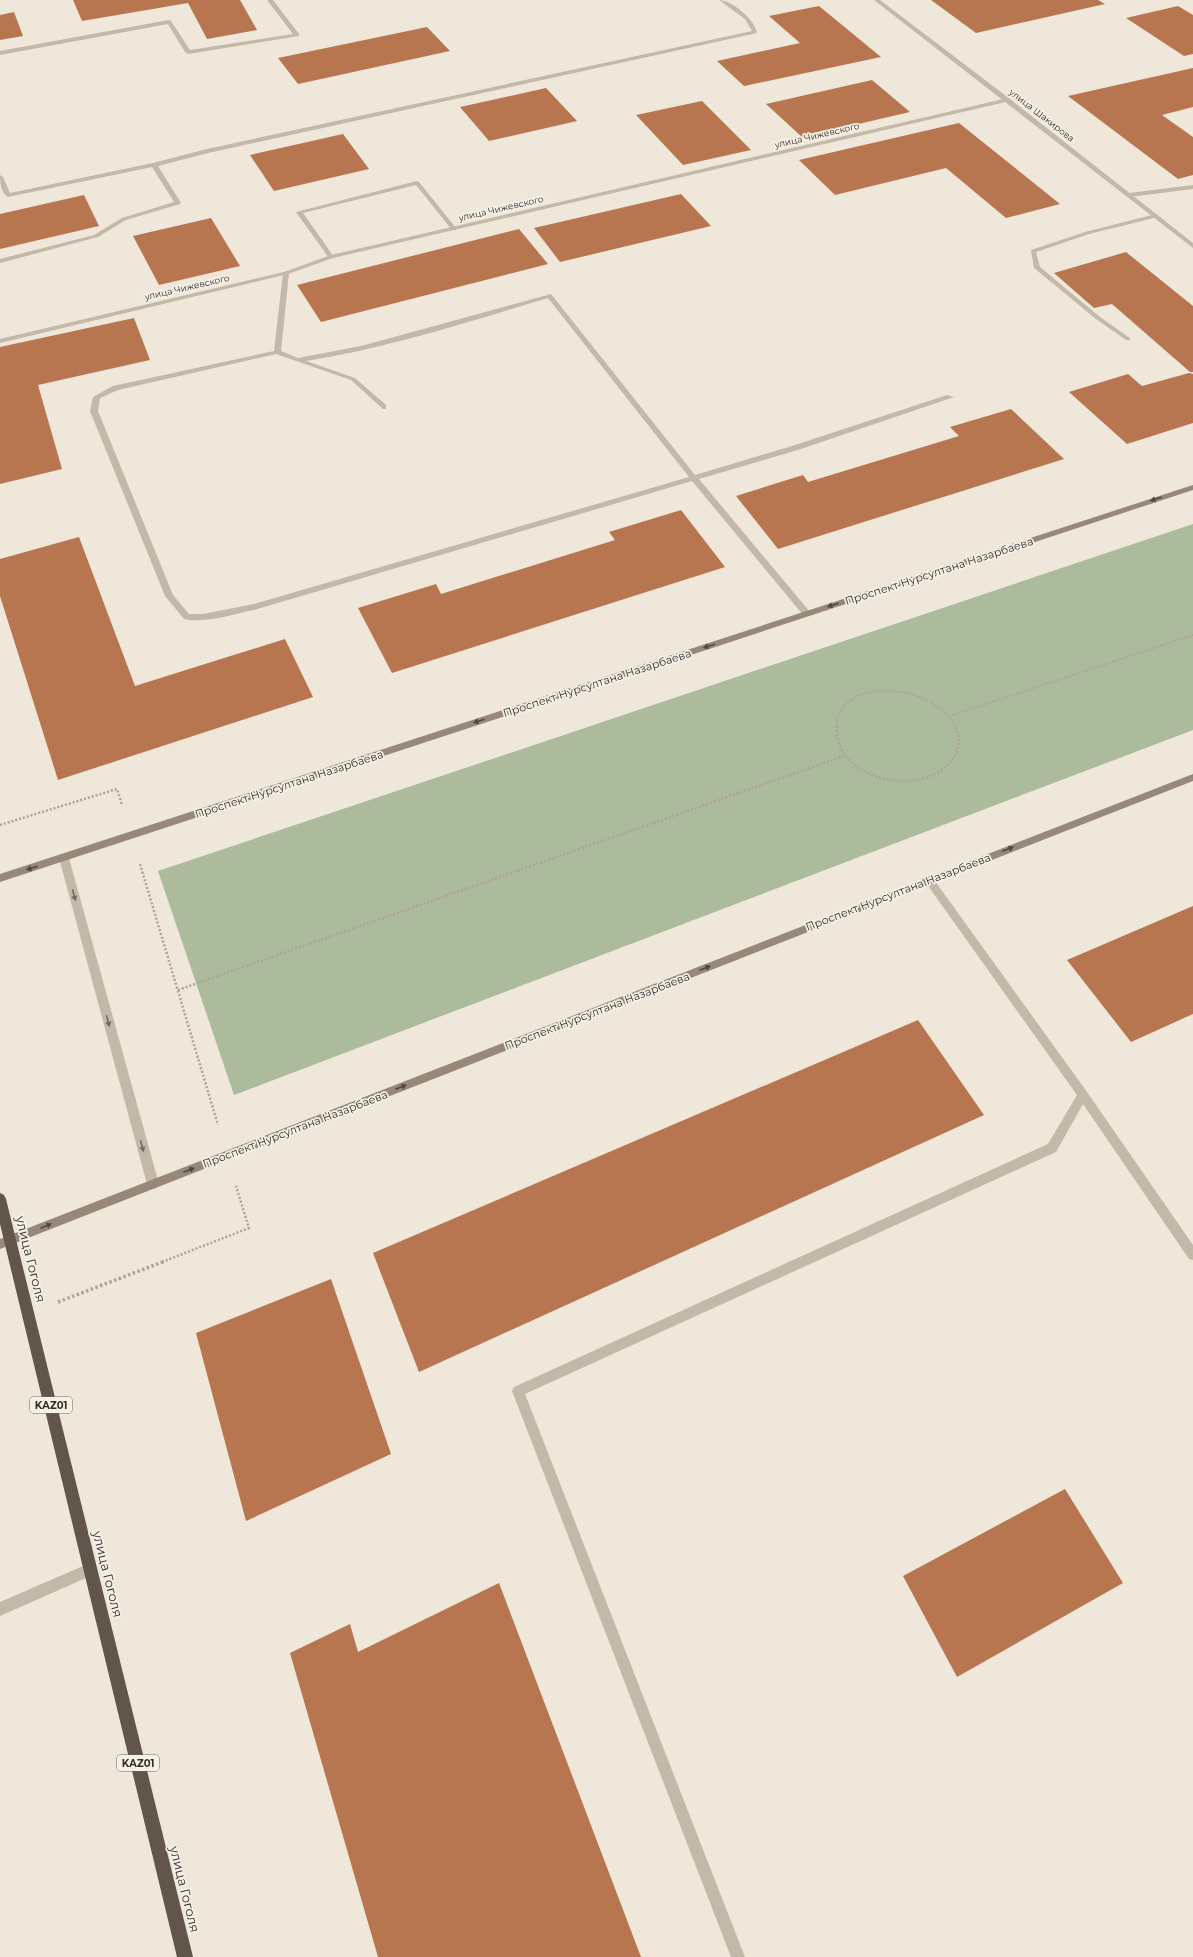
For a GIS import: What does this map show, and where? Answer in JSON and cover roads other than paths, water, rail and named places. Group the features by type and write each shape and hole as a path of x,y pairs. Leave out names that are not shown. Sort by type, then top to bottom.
{"highway":[{"name":"улица Гоголя","path":"0,1199 5,1242 90,1569 185,1957"}],"main road":[{"name":"Проспект Нурсултана Назарбаева","path":"0,878 1193,487"},
{"name":"Проспект Нурсултана Назарбаева","path":"5,1242 1193,777"}],"street":[{"path":"0,53 169,22 188,52 297,35 270,0"},
{"path":"0,176 8,195 154,165 215,149 755,32 747,18 722,0"},
{"name":"улица Шакирова","path":"877,0 1008,100 1193,246"},
{"name":"улица Чижевского","path":"0,341 286,273 331,257 1008,100"},
{"path":"0,261 96,236 124,219 178,203 154,165"},
{"path":"331,257 299,212 417,183 454,228"},
{"path":"1129,195 1193,187"},
{"path":"1128,339 1098,318 1037,268 1033,251 1087,233 1156,216"},
{"path":"277,352 286,273"},
{"path":"297,360 362,348 468,320 549,295 693,477 807,614"},
{"path":"383,407 353,379 277,352 116,388 97,397 94,411 169,596 187,617 203,617 254,607 795,448 950,397"},
{"path":"64,858 152,1184"},
{"path":"929,880 1083,1095 1193,1255"},
{"path":"738,1957 518,1391 1052,1148 1083,1095"},
{"path":"0,1609 90,1569"}]}
